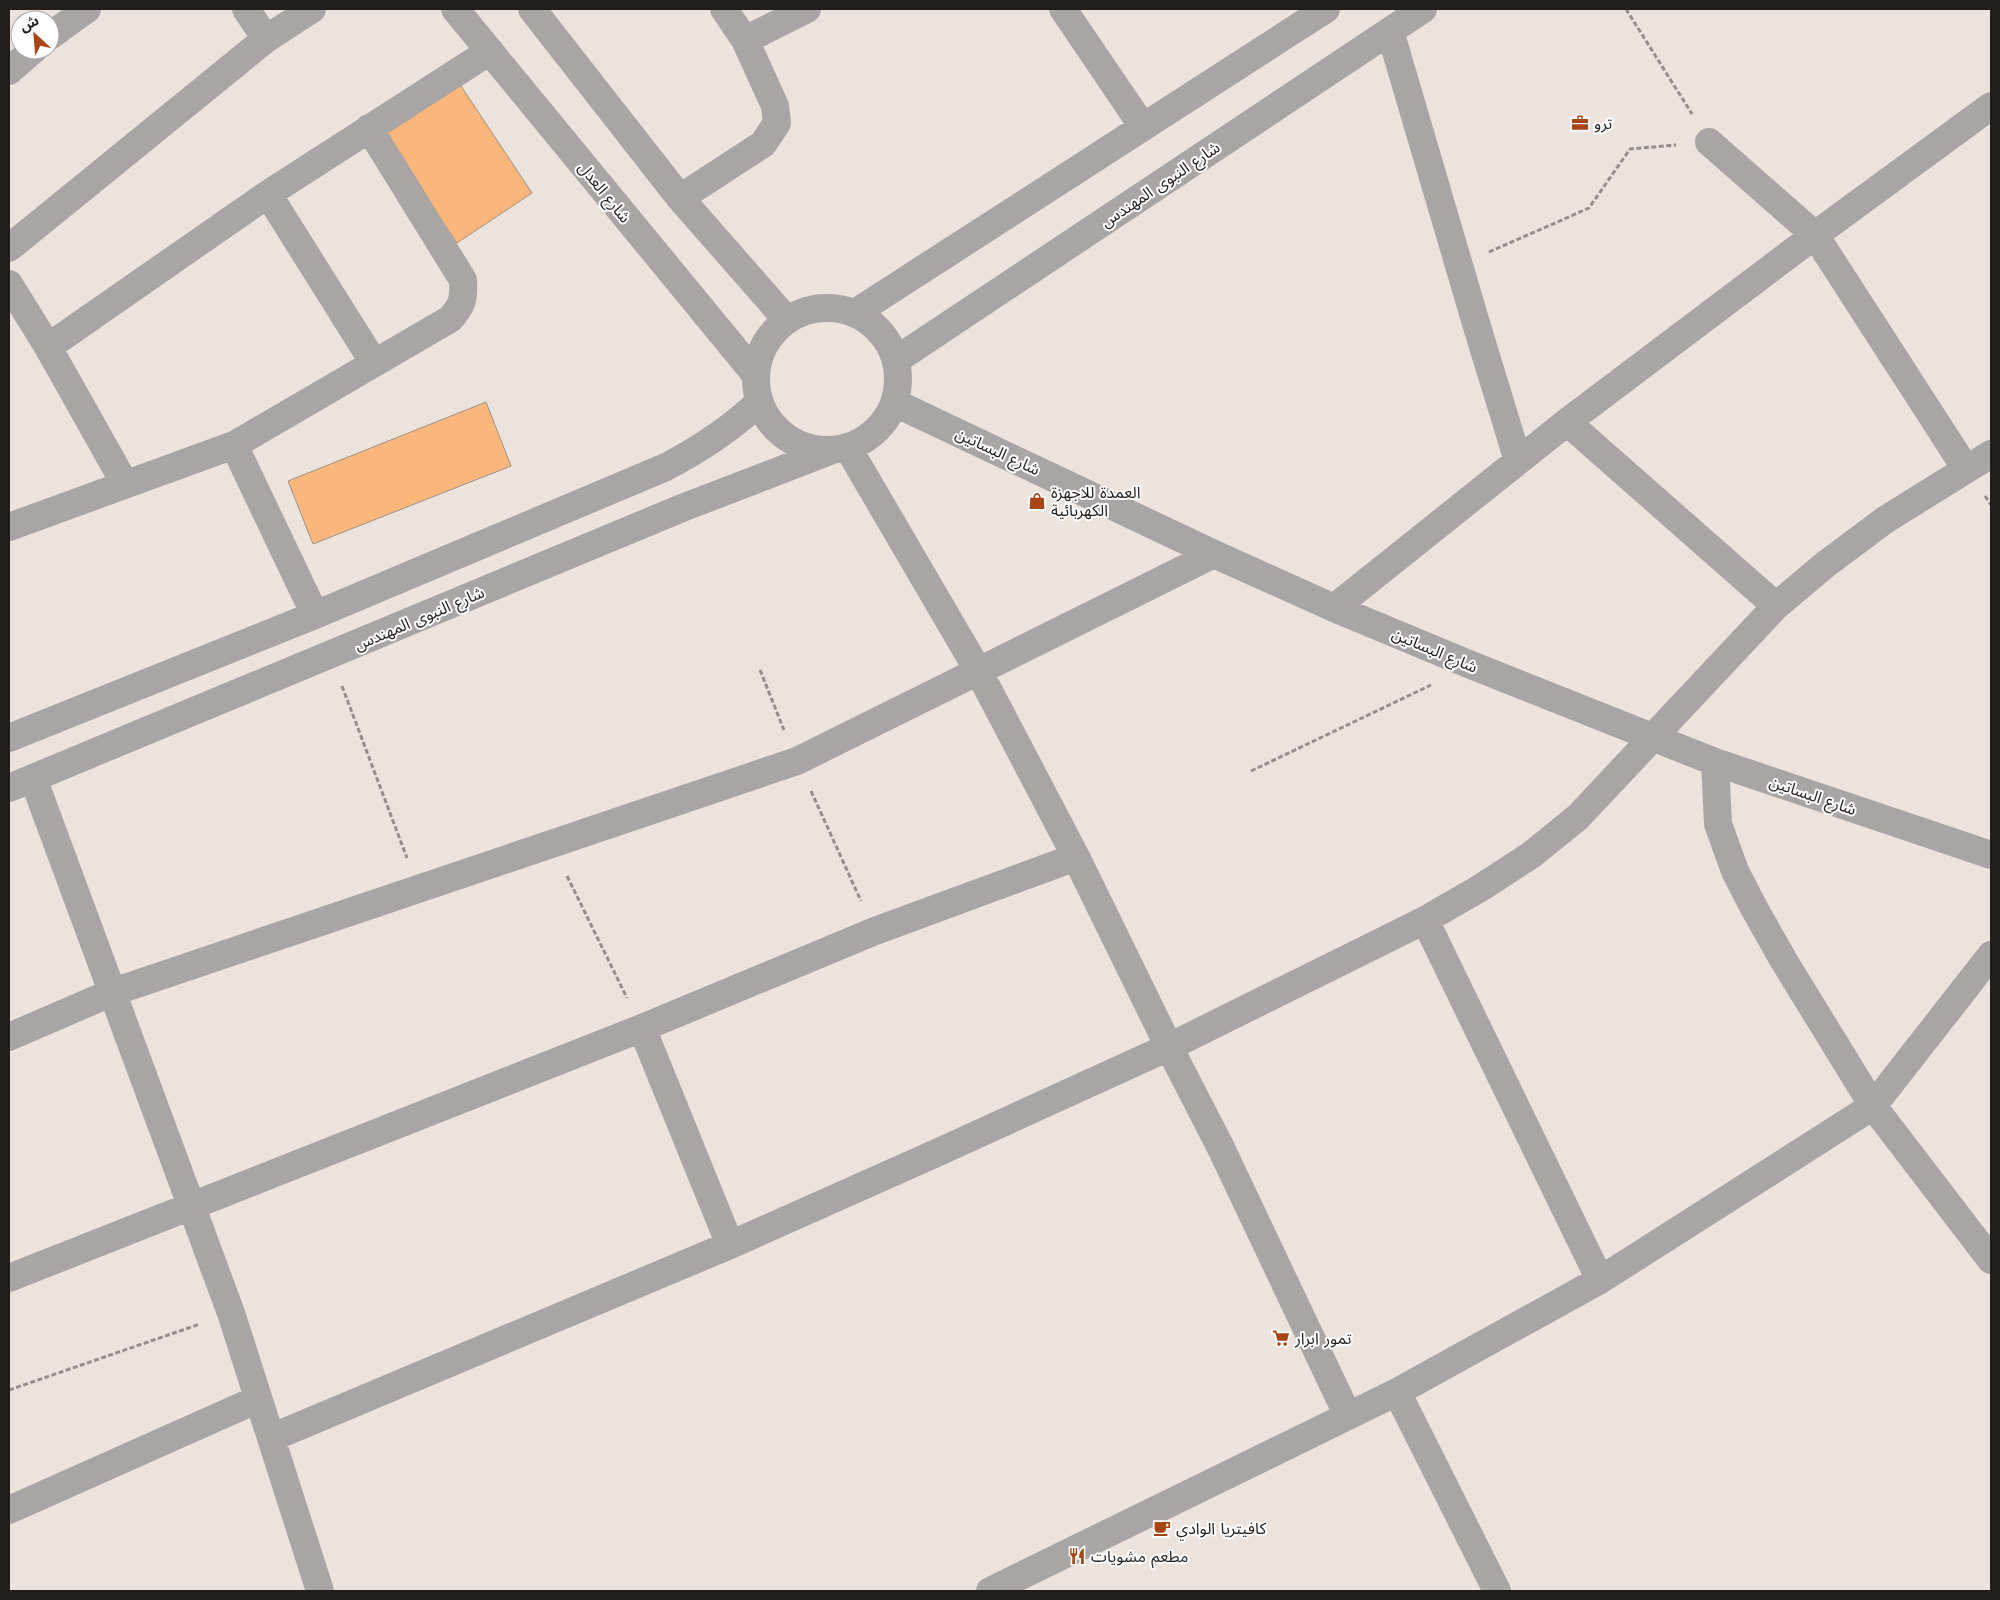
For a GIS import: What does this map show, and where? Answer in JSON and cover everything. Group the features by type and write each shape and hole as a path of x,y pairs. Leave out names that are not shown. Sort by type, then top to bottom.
{"street":[{"path":"60,29 87,9"},
{"path":"246,9 266,39"},
{"path":"9,248 266,39 312,9"},
{"name":"شارع العدل","path":"455,9 756,375"},
{"path":"532,9 680,198 787,320"},
{"path":"680,198 763,144 777,123 775,106 745,40 724,9"},
{"path":"745,40 807,9"},
{"path":"1063,9 1142,127"},
{"path":"856,313 1326,9"},
{"name":"شارع النبوى المهندس","path":"896,360 1423,9"},
{"path":"1390,31 1518,460"},
{"path":"48,347 268,194 490,51"},
{"path":"9,71 22,60"},
{"path":"1334,608 1567,422 1815,235 1991,106"},
{"path":"9,527 234,445 450,319 459,310 464,292 463,280 369,128"},
{"path":"1709,142 1815,235 1966,469"},
{"path":"268,194 374,363"},
{"path":"9,284 48,347 126,484"},
{"path":"833,308 856,313 882,332 896,360 899,381 895,403 884,422 868,438 839,449 808,448 787,438 770,422 759,402 756,375 761,354 771,335 787,320 809,310 833,308"},
{"path":"9,738 316,615 666,467 717,438 759,402"},
{"name":"شارع البساتين","path":"895,403 1214,554 1334,608 1471,666 1715,762 1991,855"},
{"path":"1567,422 1776,606"},
{"path":"234,445 316,615"},
{"path":"839,449 979,672 1076,857 1168,1047 1220,1146 1348,1416"},
{"name":"شارع النبوى المهندس","path":"21,783 691,504 839,449"},
{"path":"271,1438 730,1245 1168,1047 1425,920 1482,887 1531,855 1578,816 1776,606 1826,564 1885,520 1991,454"},
{"path":"9,1036 113,992 797,761 1214,554"},
{"path":"1715,762 1718,824 1735,871 1784,961 1873,1106 1991,1260"},
{"path":"21,783 113,992 230,1313 320,1591"},
{"path":"9,1278 642,1028 875,931 1076,857"},
{"path":"1425,920 1600,1280"},
{"path":"990,1591 1397,1392 1600,1280 1873,1106 1991,955"},
{"path":"642,1028 730,1245"},
{"path":"1397,1392 1497,1591"},
{"path":"9,1510 258,1399"}],"path":[{"path":"1459,265 1589,208 1630,149 1709,142 1626,9"},
{"path":"330,655 419,888"},
{"path":"1251,771 1471,666"},
{"path":"760,670 797,761 875,931"},
{"path":"551,844 642,1028"},
{"path":"9,1390 230,1313"}],"building":[{"path":"459,83 532,193 457,243 383,134"},
{"path":"486,402 511,466 313,544 288,481"}],"place":[{"name":"ترو","path":"1580,123"},
{"name":"العمدة للاجهزة الكهربائية","path":"1037,501"},
{"name":"تمور ابرار","path":"1281,1338"},
{"name":"كافيتريا الوادي","path":"1162,1528"},
{"name":"مطعم مشويات","path":"1077,1556"}]}
